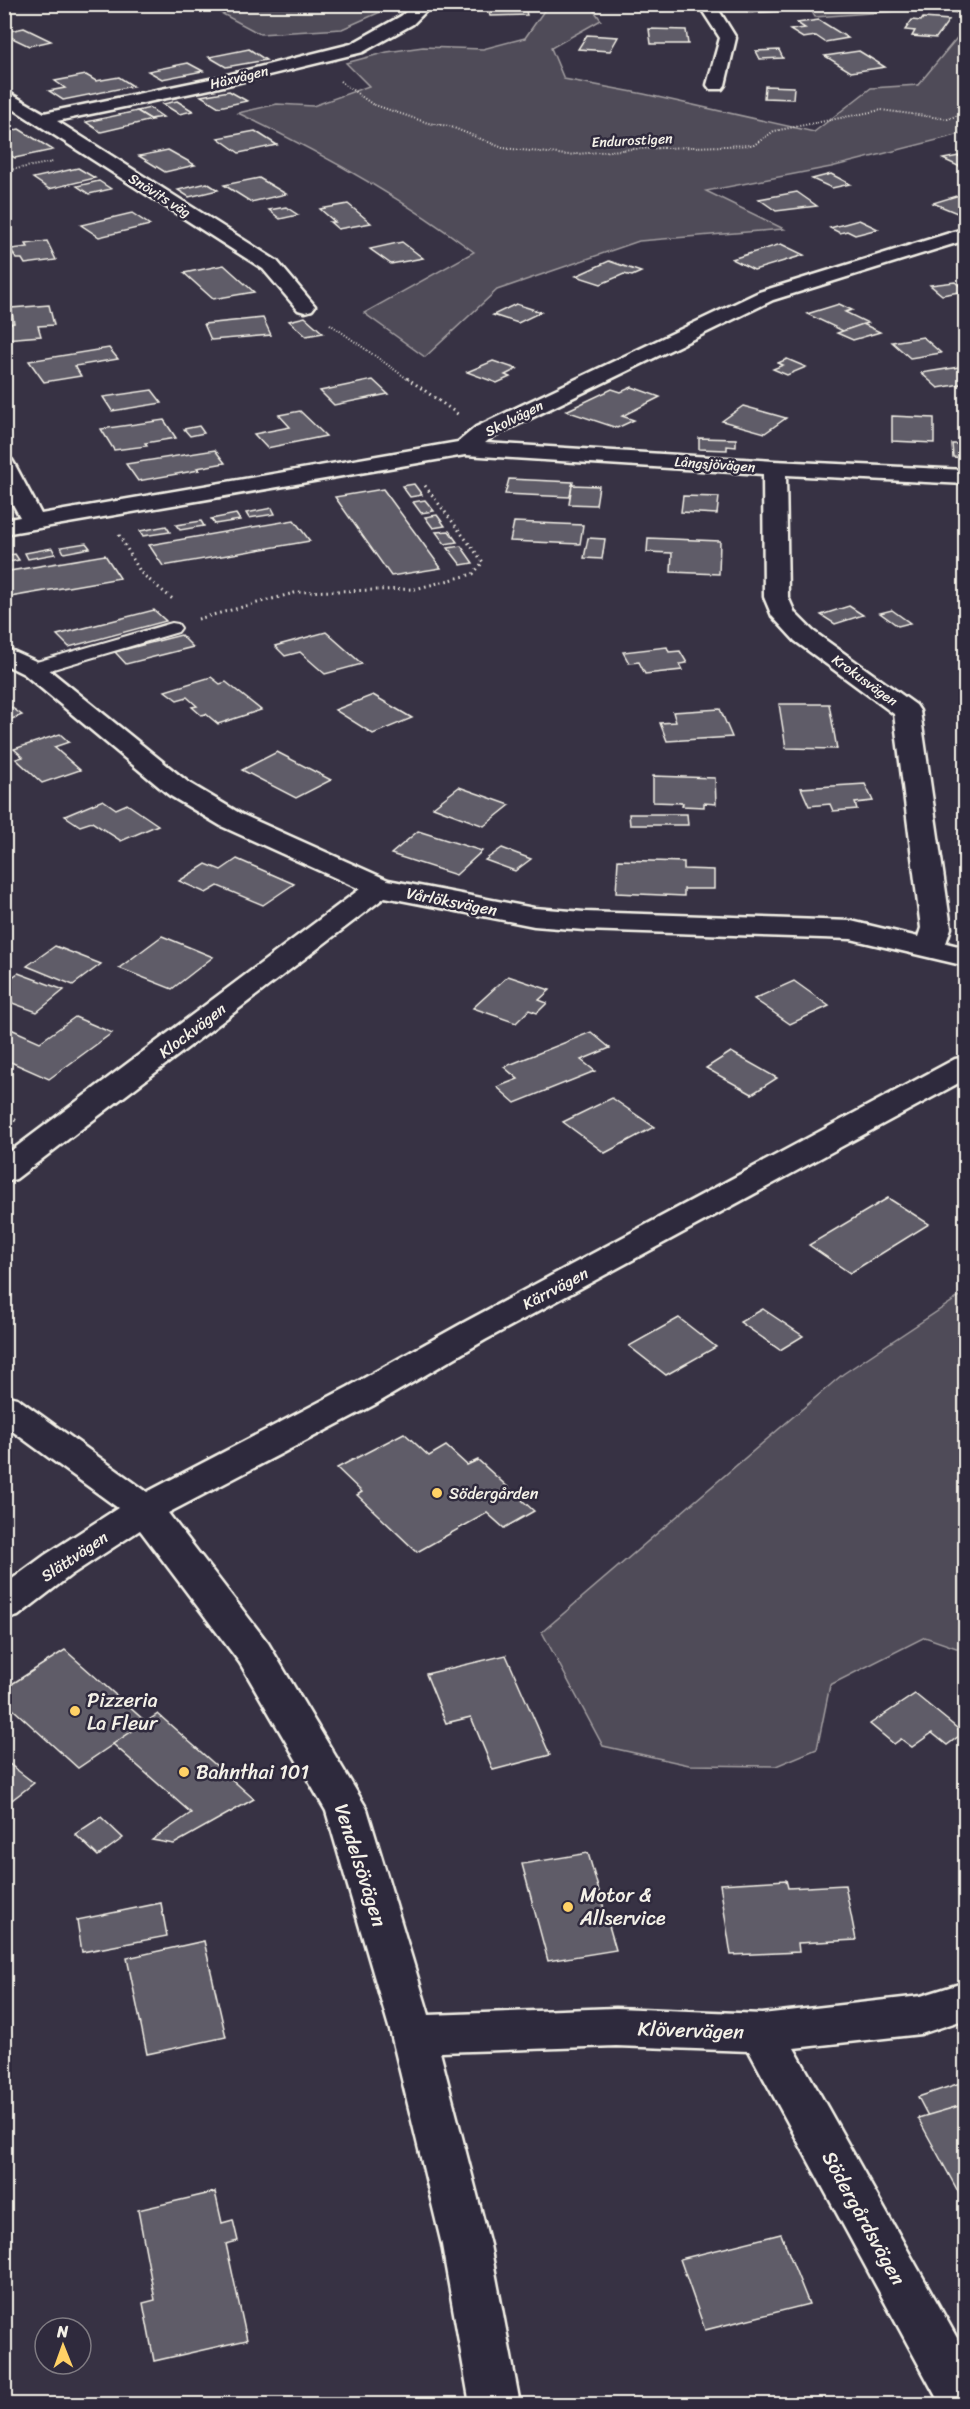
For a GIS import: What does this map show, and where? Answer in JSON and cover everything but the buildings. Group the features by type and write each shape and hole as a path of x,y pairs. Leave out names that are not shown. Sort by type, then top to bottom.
{"street":[{"name":"Häxvägen","path":"41,118 215,83 357,48 407,20 425,4"},
{"path":"706,4 728,38 716,85"},
{"name":"Snövits väg","path":"4,94 270,265 305,306"},
{"name":"Skolvägen","path":"465,448 484,432 766,296 966,234"},
{"path":"4,527 465,448"},
{"name":"Långsjövägen","path":"465,448 774,468 966,477"},
{"path":"4,465 34,522"},
{"name":"Krokusvägen","path":"774,468 776,597 784,616 804,636 907,711 936,928 930,946"},
{"name":"Vårlöksvägen","path":"4,654 33,669 179,789 231,820 380,887 534,917 584,921 851,930 930,946 966,957"},
{"name":"Klockvägen","path":"4,1172 380,887"},
{"name":"Kärrvägen","path":"145,1509 361,1396 473,1332 966,1066"},
{"name":"Vendelsövägen","path":"4,1407 145,1509 254,1653 346,1809 413,2034 466,2245 495,2404"},
{"name":"Slättvägen","path":"4,1606 58,1565 145,1509"},
{"name":"Klövervägen","path":"413,2034 616,2027 762,2033 921,2015 966,2000"},
{"name":"Södergårdsvägen","path":"762,2033 966,2403"}],"lane":[{"path":"33,669 172,628"}],"path":[{"name":"Endurostigen","path":"316,58 337,78 372,104 428,123 449,126 503,148 567,155 632,149 753,145 774,131 880,110 948,118 966,112"},
{"path":"4,171 96,154"},
{"path":"305,306 484,432"},
{"path":"172,628 298,592 415,589 473,574 483,562 422,481"},
{"path":"128,530 117,532 141,573 197,619"}],"shaded area":[{"path":"589,4 601,20 551,48 564,79 644,94 814,132 871,88 918,85 965,28 965,133 831,167 706,191 784,229 639,241 497,290 425,357 364,313 474,252 359,176 238,113 277,104 313,106 369,86 346,63 387,52 423,47 483,49 525,38 548,5"},
{"path":"206,5 386,5 387,9 342,29 260,34"},
{"path":"808,5 965,5 965,14 927,9 815,17"},
{"path":"965,1293 965,1651 925,1637 830,1685 817,1749 776,1766 689,1765 603,1746 542,1632 843,1374"}],"place":[{"name":"Södergården","path":"437,1493"},
{"name":"Pizzeria La Fleur","path":"75,1711"},
{"name":"Bahnthai 101","path":"184,1772"},
{"name":"Motor & Allservice","path":"568,1907"}]}
